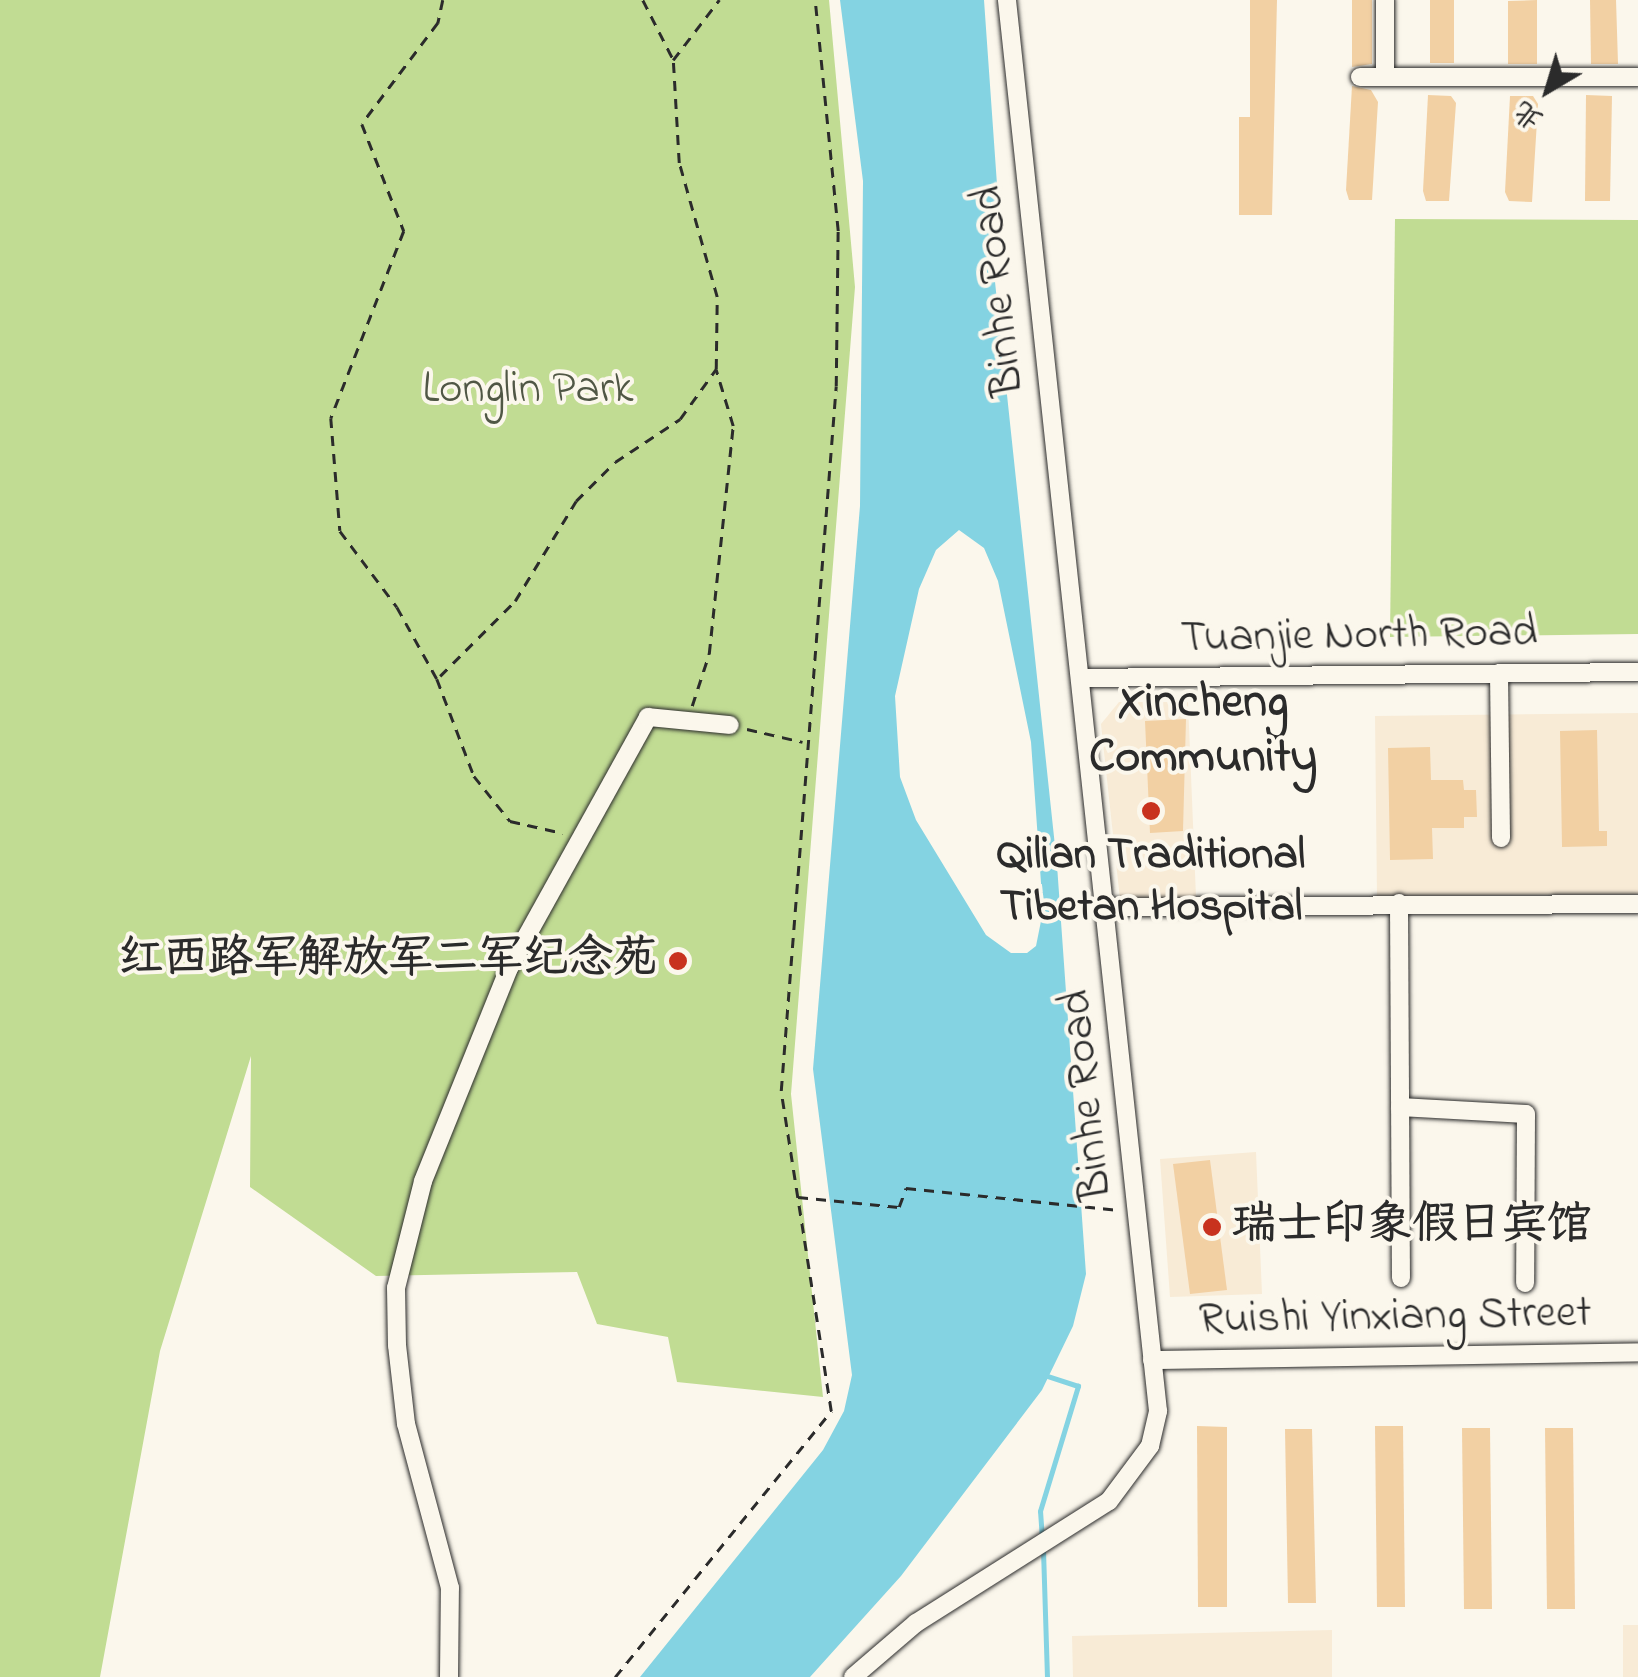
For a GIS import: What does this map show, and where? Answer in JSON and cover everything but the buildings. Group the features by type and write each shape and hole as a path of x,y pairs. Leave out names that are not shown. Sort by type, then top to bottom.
{"street":[{"name":"Binhe Road","path":"853,1677 916,1623 1109,1501 1150,1446 1158,1412 1006,0"},
{"path":"1384,0 1385,77"},
{"path":"1360,77 1638,76"},
{"name":"Tuanjie North Road","path":"1082,678 1638,672"},
{"path":"1499,674 1502,838"},
{"path":"450,1677 450,1588 404,1410 396,1288 423,1180 509,968 648,718 730,725"},
{"path":"1399,903 1401,1278"},
{"path":"1106,907 1638,904"},
{"path":"1400,1107 1526,1114 1525,1282"},
{"name":"Ruishi Yinxiang Street","path":"1152,1360 1638,1352"}],"path":[{"path":"443,0 438,22 362,124 404,231 331,418 340,530 397,608 437,678 474,776 510,821 579,836"},
{"path":"644,0 674,60 679,163 717,296 716,369 733,426 709,654 687,721"},
{"path":"674,60 720,0"},
{"path":"615,1677 831,1410 781,1090 804,742 836,386 838,231 815,0"},
{"path":"437,678 515,601 576,500 615,462 680,419 716,369"},
{"path":"730,725 804,742"},
{"path":"796,1197 899,1207 906,1188 1108,1211"}],"shaded area":[{"name":"Qilian Traditional Tibetan Hospital","path":"1119,702 1188,702 1196,897 1120,899 1101,724"},
{"path":"1638,713 1638,894 1377,896 1375,716"},
{"name":"瑞士印象假日宾馆","path":"1256,1152 1262,1294 1170,1297 1160,1159"},
{"path":"1623,1625 1638,1625 1638,1677 1623,1677"},
{"path":"1332,1630 1332,1677 1073,1677 1072,1636"}],"green space":[{"name":"Longlin Park","path":"0,0 829,0 855,287 791,1094 823,1397 677,1382 668,1337 597,1324 577,1272 376,1276 250,1187 251,1056 160,1351 100,1677 0,1677"},
{"path":"1395,219 1638,220 1638,634 1390,637"}],"water":[{"path":"840,0 984,0 999,213 988,216 1057,865 1086,1274 1073,1326 1042,1390 901,1576 810,1677 640,1677 823,1450 844,1411 852,1375 813,1069 860,506 863,181","holes":["959,530 984,548 998,581 1031,742 1043,911 1036,946 1027,953 1011,953 986,935 916,820 900,777 895,696 919,589 936,550"]}],"waterway":[{"path":"1042,1539 1040,1511 1078,1386 1045,1375"},
{"path":"1043,1550 1047,1677"}],"place":[{"name":"Qilian Traditional Tibetan Hospital","path":"1151,811"},
{"name":"红西路军解放军二军纪念苑","path":"678,961"},
{"name":"瑞士印象假日宾馆","path":"1212,1227"}],"district":[{"name":"Xincheng Community","path":"1203,730"}]}
